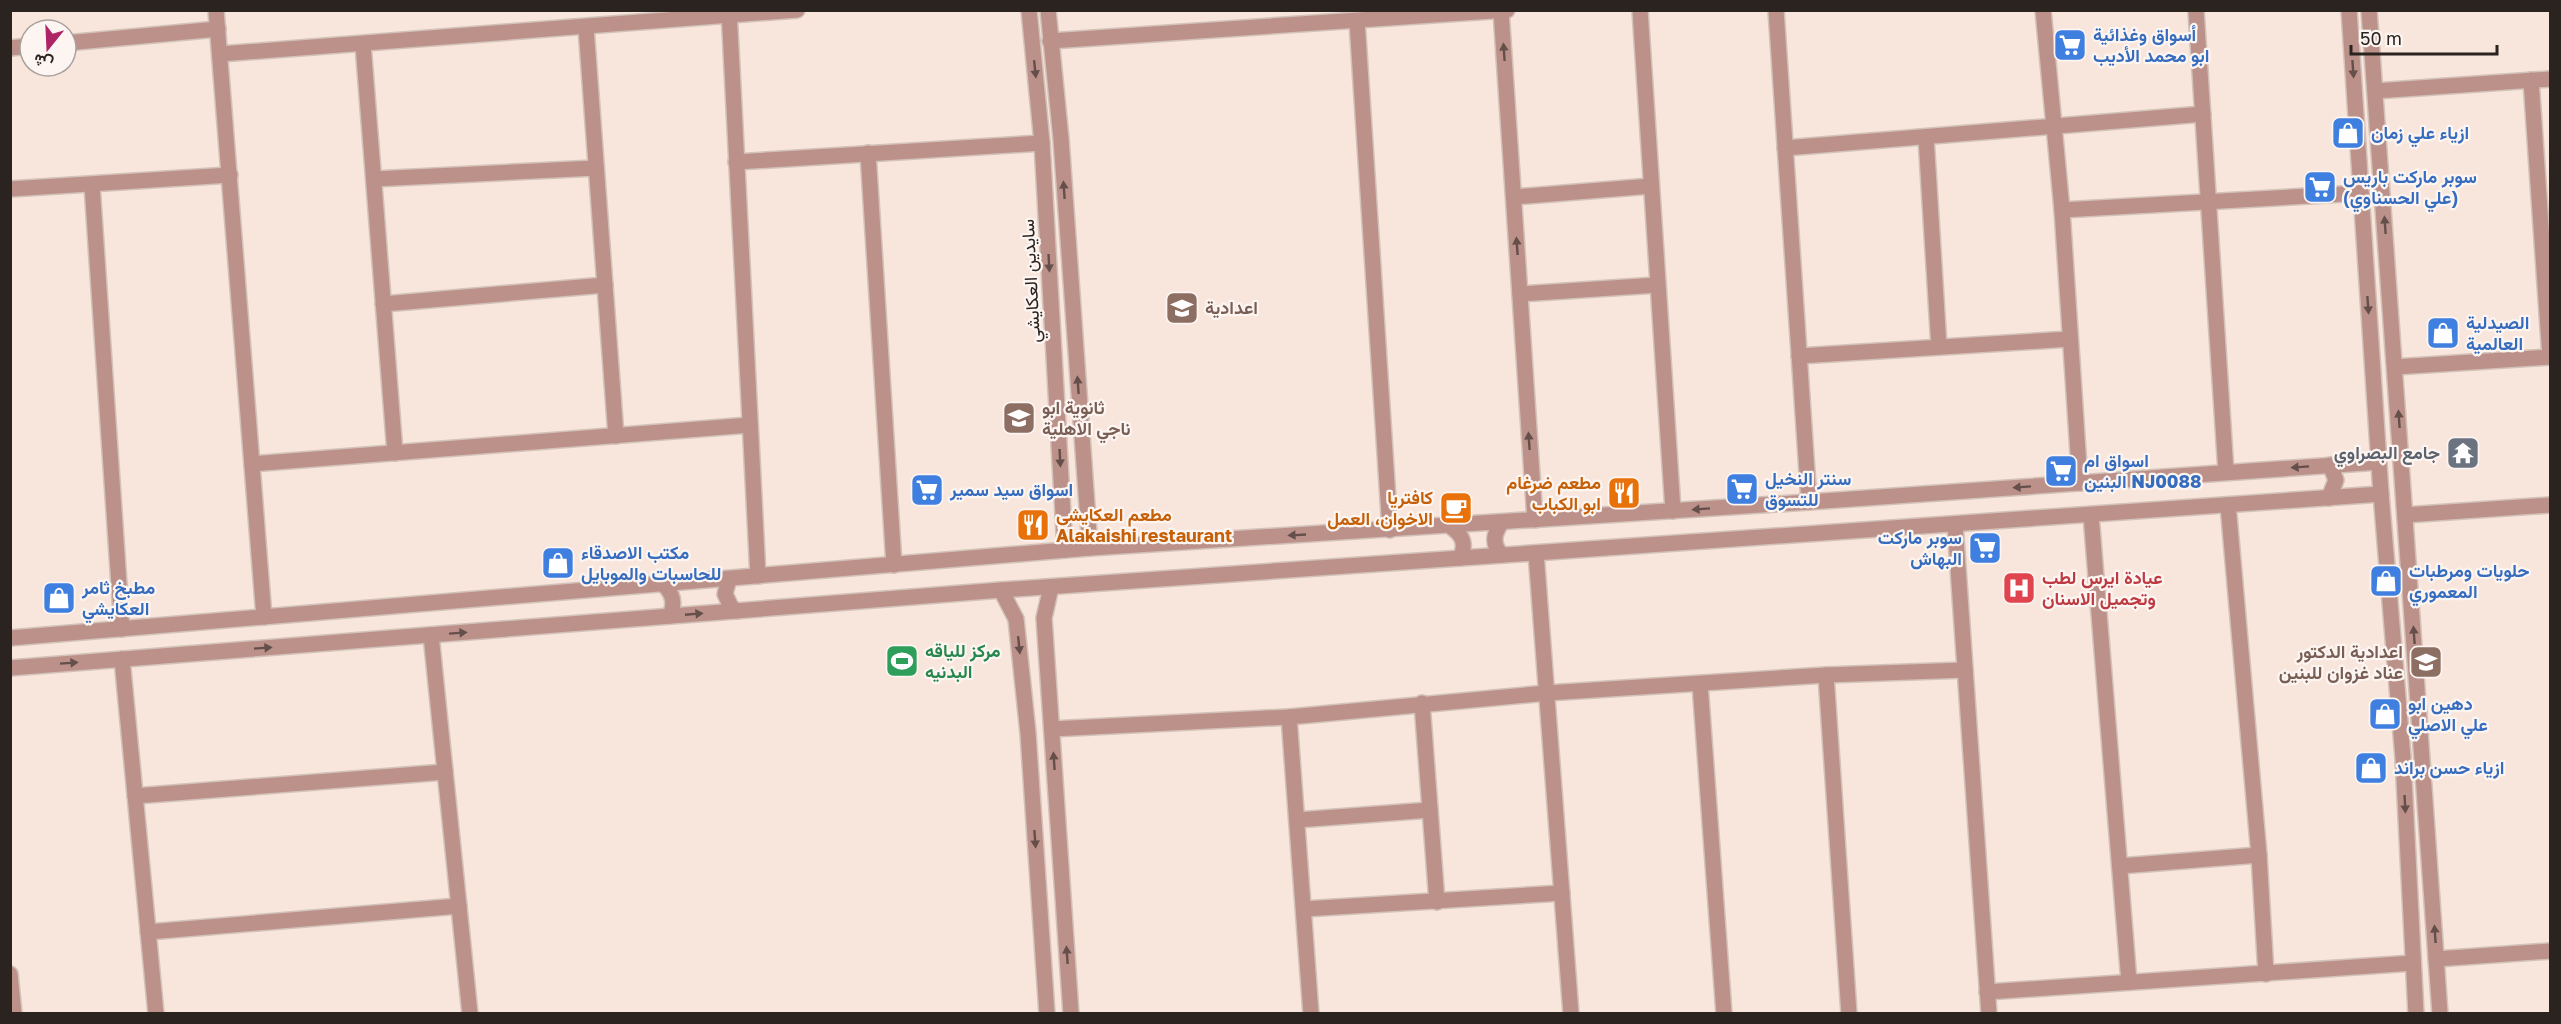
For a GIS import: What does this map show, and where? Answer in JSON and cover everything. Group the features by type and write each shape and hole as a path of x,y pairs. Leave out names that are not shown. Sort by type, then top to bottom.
{"street":[{"path":"216,10 264,617"},
{"path":"220,54 586,27 729,13 797,10"},
{"name":"سايدين العكايشي","path":"1029,10 1042,143 1065,550"},
{"path":"1048,10 1061,140 1090,548"},
{"path":"1050,42 1366,17 1507,10"},
{"path":"1640,10 1673,511"},
{"path":"1776,10 1809,502"},
{"path":"2043,10 2061,210 2079,483"},
{"path":"2196,10 2226,472"},
{"path":"1501,11 1535,520"},
{"path":"729,13 758,576"},
{"path":"2416,1014 2404,776 2381,494 2349,16 2361,15 2370,15 2440,1014"},
{"path":"1366,17 1390,530"},
{"path":"586,27 616,436"},
{"path":"78,42 218,29"},
{"path":"363,44 395,453"},
{"path":"2375,92 2550,79"},
{"path":"2395,367 2550,357 2546,217 2531,80"},
{"path":"1785,148 2054,128 2203,114"},
{"path":"1926,137 1940,347"},
{"path":"736,162 1042,143"},
{"path":"868,153 894,565"},
{"path":"374,179 596,168"},
{"path":"10,189 230,174"},
{"path":"92,184 122,629"},
{"path":"1514,197 1651,186"},
{"path":"2061,210 2361,192"},
{"path":"383,304 605,285"},
{"path":"1520,294 1657,285"},
{"path":"1799,356 2070,339"},
{"path":"252,464 750,425"},
{"path":"10,638 1090,548 1450,526 2379,462"},
{"path":"2329,498 2336,480 2330,465"},
{"path":"10,668 1001,590 2381,494"},
{"path":"2228,505 2259,855 2266,974"},
{"path":"2406,515 2550,505"},
{"path":"2091,515 2129,982"},
{"path":"1502,522 1495,539 1497,550 1502,555"},
{"path":"1955,524 1989,1014"},
{"path":"1450,526 1462,536 1464,542 1460,558"},
{"path":"1536,553 1571,1014"},
{"path":"729,579 725,594 731,607 737,611"},
{"path":"663,584 673,596 670,616"},
{"path":"1051,587 1044,618 1071,1014"},
{"path":"1001,590 1016,619 1028,733 1047,1014"},
{"path":"1016,619 1044,618"},
{"path":"431,635 470,1014"},
{"path":"122,659 156,1014"},
{"path":"1052,729 1289,717 1547,693 1826,675 1965,670"},
{"path":"1826,675 1849,1014"},
{"path":"1700,684 1724,1014"},
{"path":"1422,703 1437,902"},
{"path":"1289,717 1311,1014"},
{"path":"2400,727 2411,731 2420,727"},
{"path":"135,796 445,772"},
{"path":"2404,776 2414,772 2424,776"},
{"path":"1297,820 1430,810"},
{"path":"2120,866 2259,855"},
{"path":"1304,909 1562,893"},
{"path":"148,932 459,906"},
{"path":"2436,959 2550,951"},
{"path":"1987,992 2412,963"},
{"path":"10,974 14,1014"}],"place":[{"name":"أسواق وغذائية ابو محمد الأديب","path":"2070,45"},
{"name":"ازياء علي زمان","path":"2348,133"},
{"name":"سوبر ماركت باريس (علي الحسناوي)","path":"2320,187"},
{"name":"اعدادية","path":"1182,308"},
{"name":"الصيدلية العالمية","path":"2443,333"},
{"name":"ثانوية ابو ناجي الاهلية","path":"1019,418"},
{"name":"جامع البصراوي","path":"2463,453"},
{"name":"اسواق ام البنين NJ0088","path":"2061,471"},
{"name":"سنتر النخيل للتسوق","path":"1742,489"},
{"name":"اسواق سيد سمير","path":"927,490"},
{"name":"مطعم ضرغام ابو الكباب","path":"1624,493"},
{"name":"كافتريا الاخوان، العمل","path":"1456,508"},
{"name":"مطعم العكايشي Alakaishi restaurant","path":"1033,525"},
{"name":"سوبر ماركت البهاش","path":"1985,548"},
{"name":"مكتب الاصدقاء للحاسبات والموبايل","path":"558,563"},
{"name":"حلويات ومرطبات المعموري","path":"2386,581"},
{"name":"عيادة ايرس لطب وتجميل الاسنان","path":"2019,588"},
{"name":"مطبخ ثامر العكايشي","path":"59,598"},
{"name":"مركز للياقه البدنيه","path":"902,661"},
{"name":"اعدادية الدكتور عناد غزوان للبنين","path":"2426,662"},
{"name":"دهين ابو علي الاصلي","path":"2385,714"},
{"name":"ازياء حسن براند","path":"2371,768"}]}
